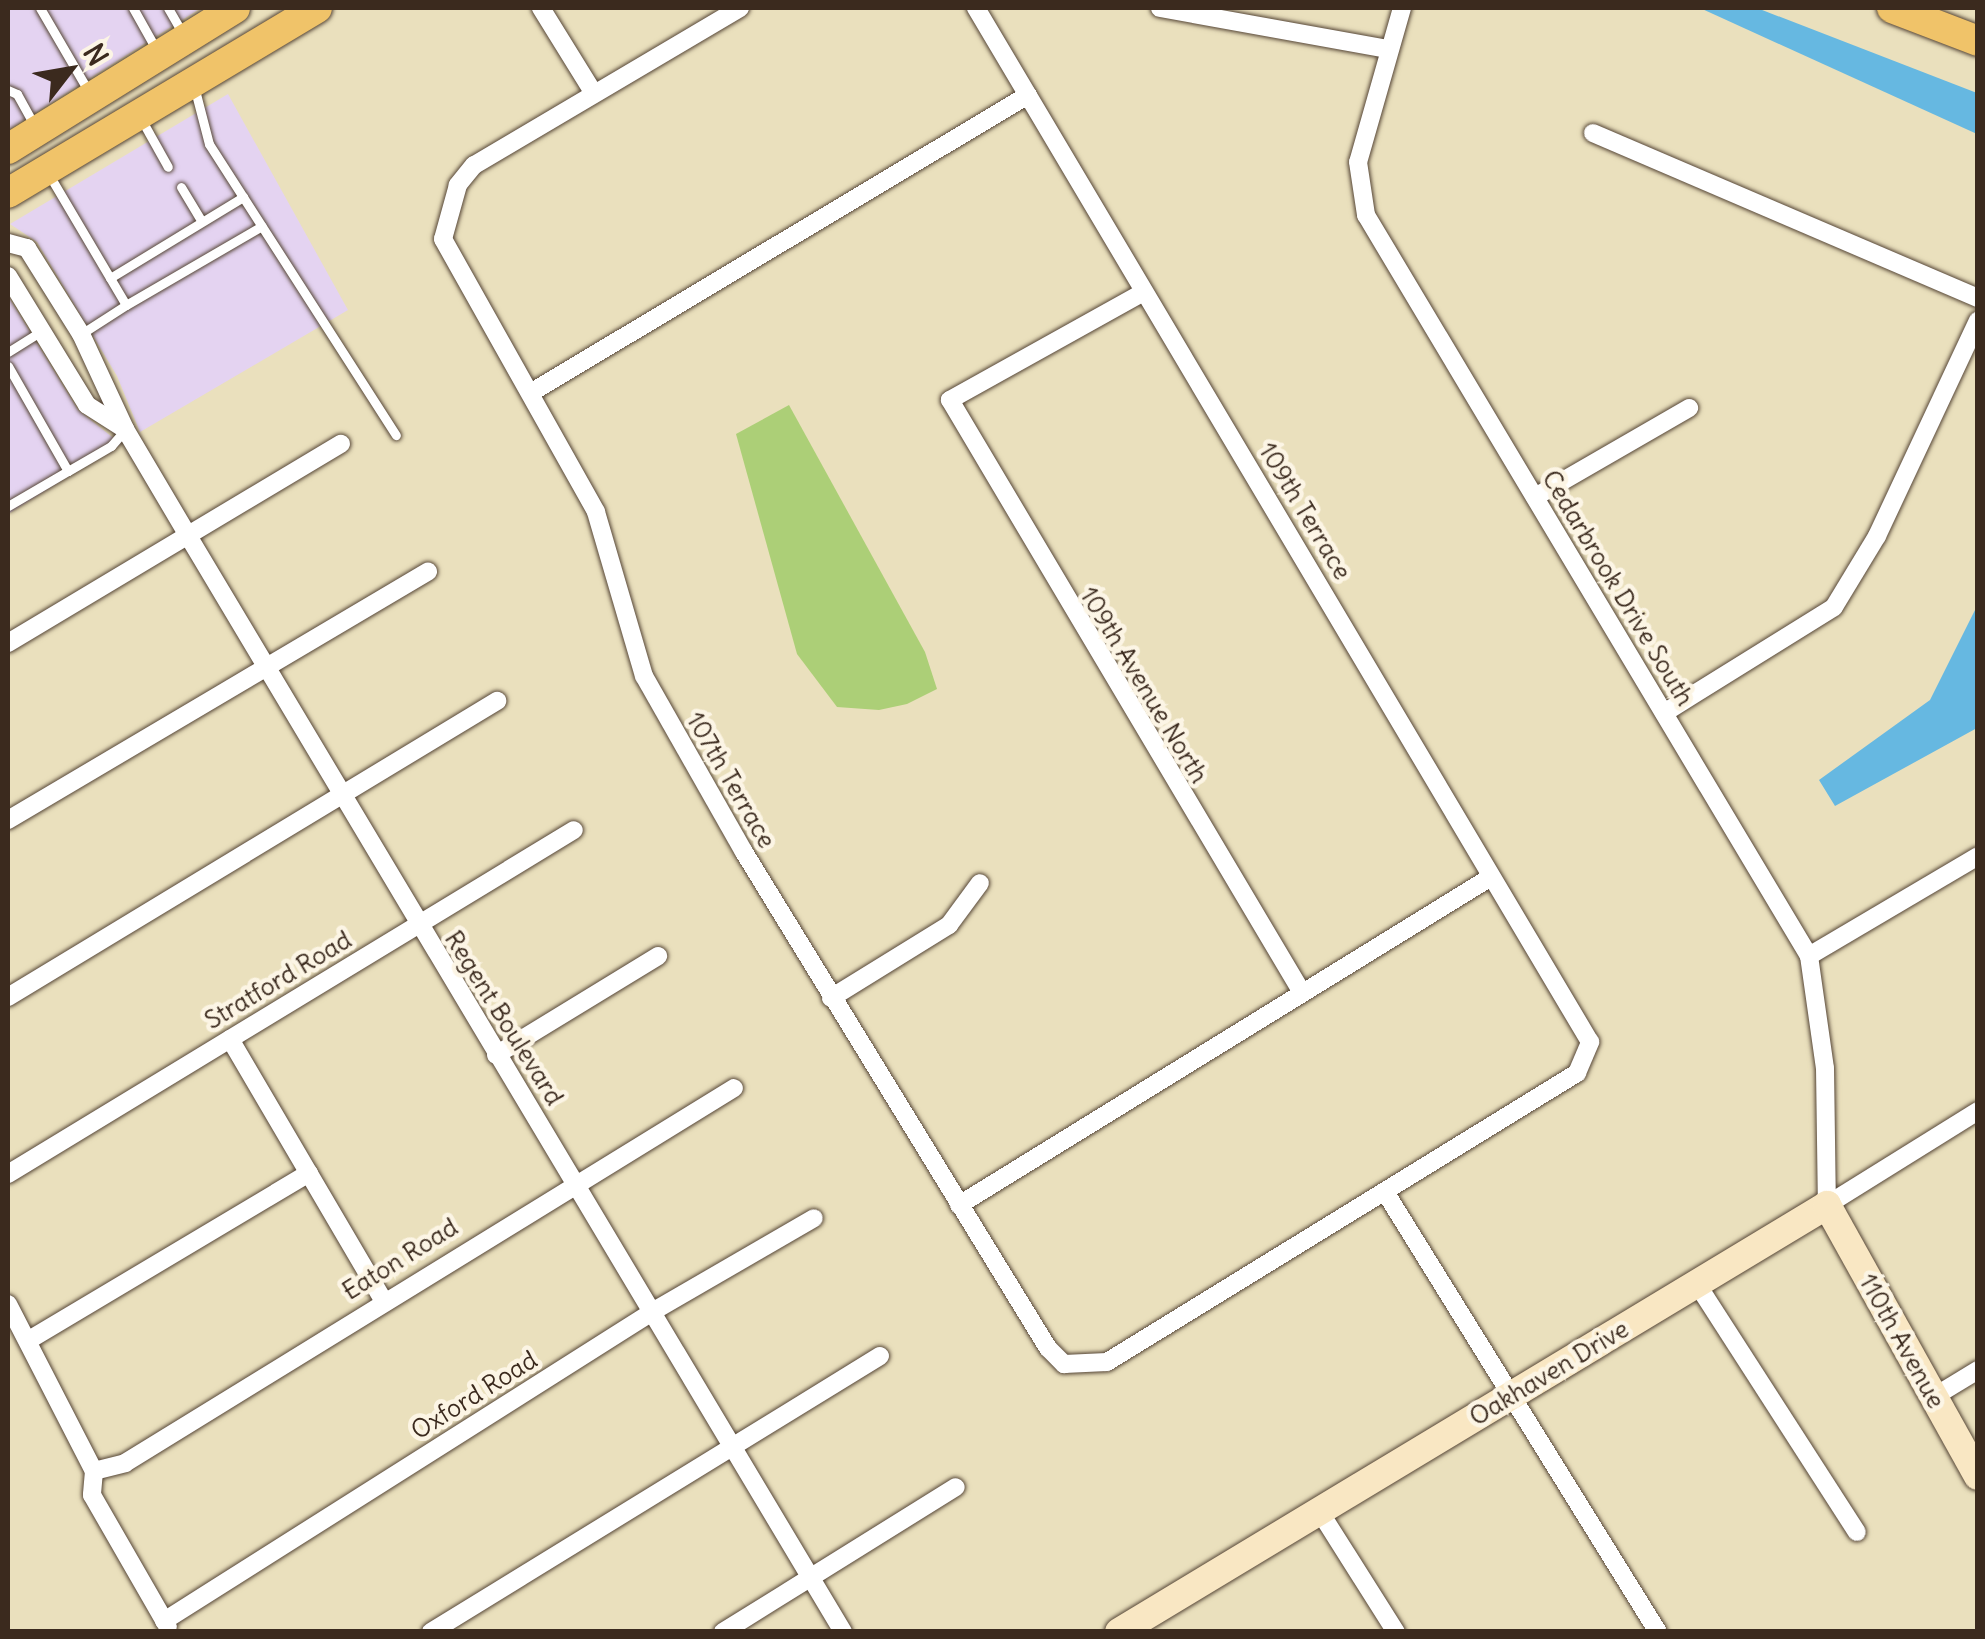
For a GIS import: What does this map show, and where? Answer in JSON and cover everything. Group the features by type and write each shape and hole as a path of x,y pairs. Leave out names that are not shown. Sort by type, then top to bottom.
{"main road":[{"path":"8,149 235,8"},
{"path":"8,194 317,8"},
{"path":"1892,8 1978,40"}],"street":[{"path":"541,8 593,92 740,8"},
{"name":"109th Terrace","path":"976,8 1590,1042 1577,1072 1387,1195"},
{"path":"1160,8 1388,48"},
{"name":"Cedarbrook Drive South","path":"1402,8 1358,162 1366,215 1809,956 1825,1068 1827,1205"},
{"name":"107th Terrace","path":"593,92 474,165 458,185 443,239 596,512 644,676 958,1205 1064,1364 1106,1362 1387,1195"},
{"path":"532,392 1028,95"},
{"path":"1593,133 1978,298"},
{"name":"Regent Boulevard","path":"8,244 27,248 81,334 125,429 186,534 496,1055 578,1183 843,1632"},
{"name":"Regent Boulevard","path":"8,276 88,405 125,429"},
{"name":"109th Avenue North","path":"1142,293 950,400 1301,991"},
{"path":"1664,714 1834,606 1877,536 1978,320"},
{"path":"1535,496 1689,408"},
{"path":"8,644 341,444"},
{"path":"8,820 266,664 428,572"},
{"path":"8,997 497,702"},
{"name":"Stratford Road","path":"8,1174 574,830"},
{"path":"1809,956 1978,856"},
{"path":"958,1205 1491,877"},
{"path":"832,998 949,925 980,883"},
{"path":"496,1055 658,956"},
{"path":"230,1038 384,1300"},
{"name":"Eaton Road","path":"94,1471 125,1463 734,1088"},
{"name":"Oakhaven Drive","path":"1131,1628 1978,1111"},
{"path":"29,1340 309,1173"},
{"path":"1387,1195 1514,1394 1658,1632"},
{"name":"110th Avenue","path":"1827,1205 1978,1476"},
{"name":"Oxford Road","path":"167,1626 652,1312 814,1218"},
{"path":"1698,1284 1857,1532"},
{"path":"8,1304 94,1471 92,1495 167,1626"},
{"path":"430,1632 880,1356"},
{"path":"1932,1398 1978,1370"},
{"path":"723,1632 956,1486"},
{"path":"1320,1512 1396,1632"}],"lane":[{"path":"40,8 92,97"},
{"path":"133,8 159,54"},
{"path":"168,8 186,38"},
{"path":"193,83 209,144 396,435"},
{"path":"8,90 17,94 38,130"},
{"path":"139,115 168,167"},
{"path":"46,170 126,305"},
{"path":"181,187 201,220"},
{"path":"110,278 244,197"},
{"path":"81,334 262,226"},
{"path":"8,352 42,332"},
{"path":"8,366 68,471"},
{"path":"8,506 111,446 125,429"}],"shaded area":[{"path":"8,8 201,8 8,130"},
{"path":"228,94 348,310 140,432 117,376 37,242 10,224"},
{"path":"8,296 78,410 121,444 8,514"}],"green space":[{"path":"789,405 925,652 937,689 907,704 879,710 837,707 797,654 736,434"}],"water":[{"path":"1700,8 1757,8 1977,93 1977,134"},
{"path":"1977,606 1977,728 1835,806 1819,780 1930,700"}]}
